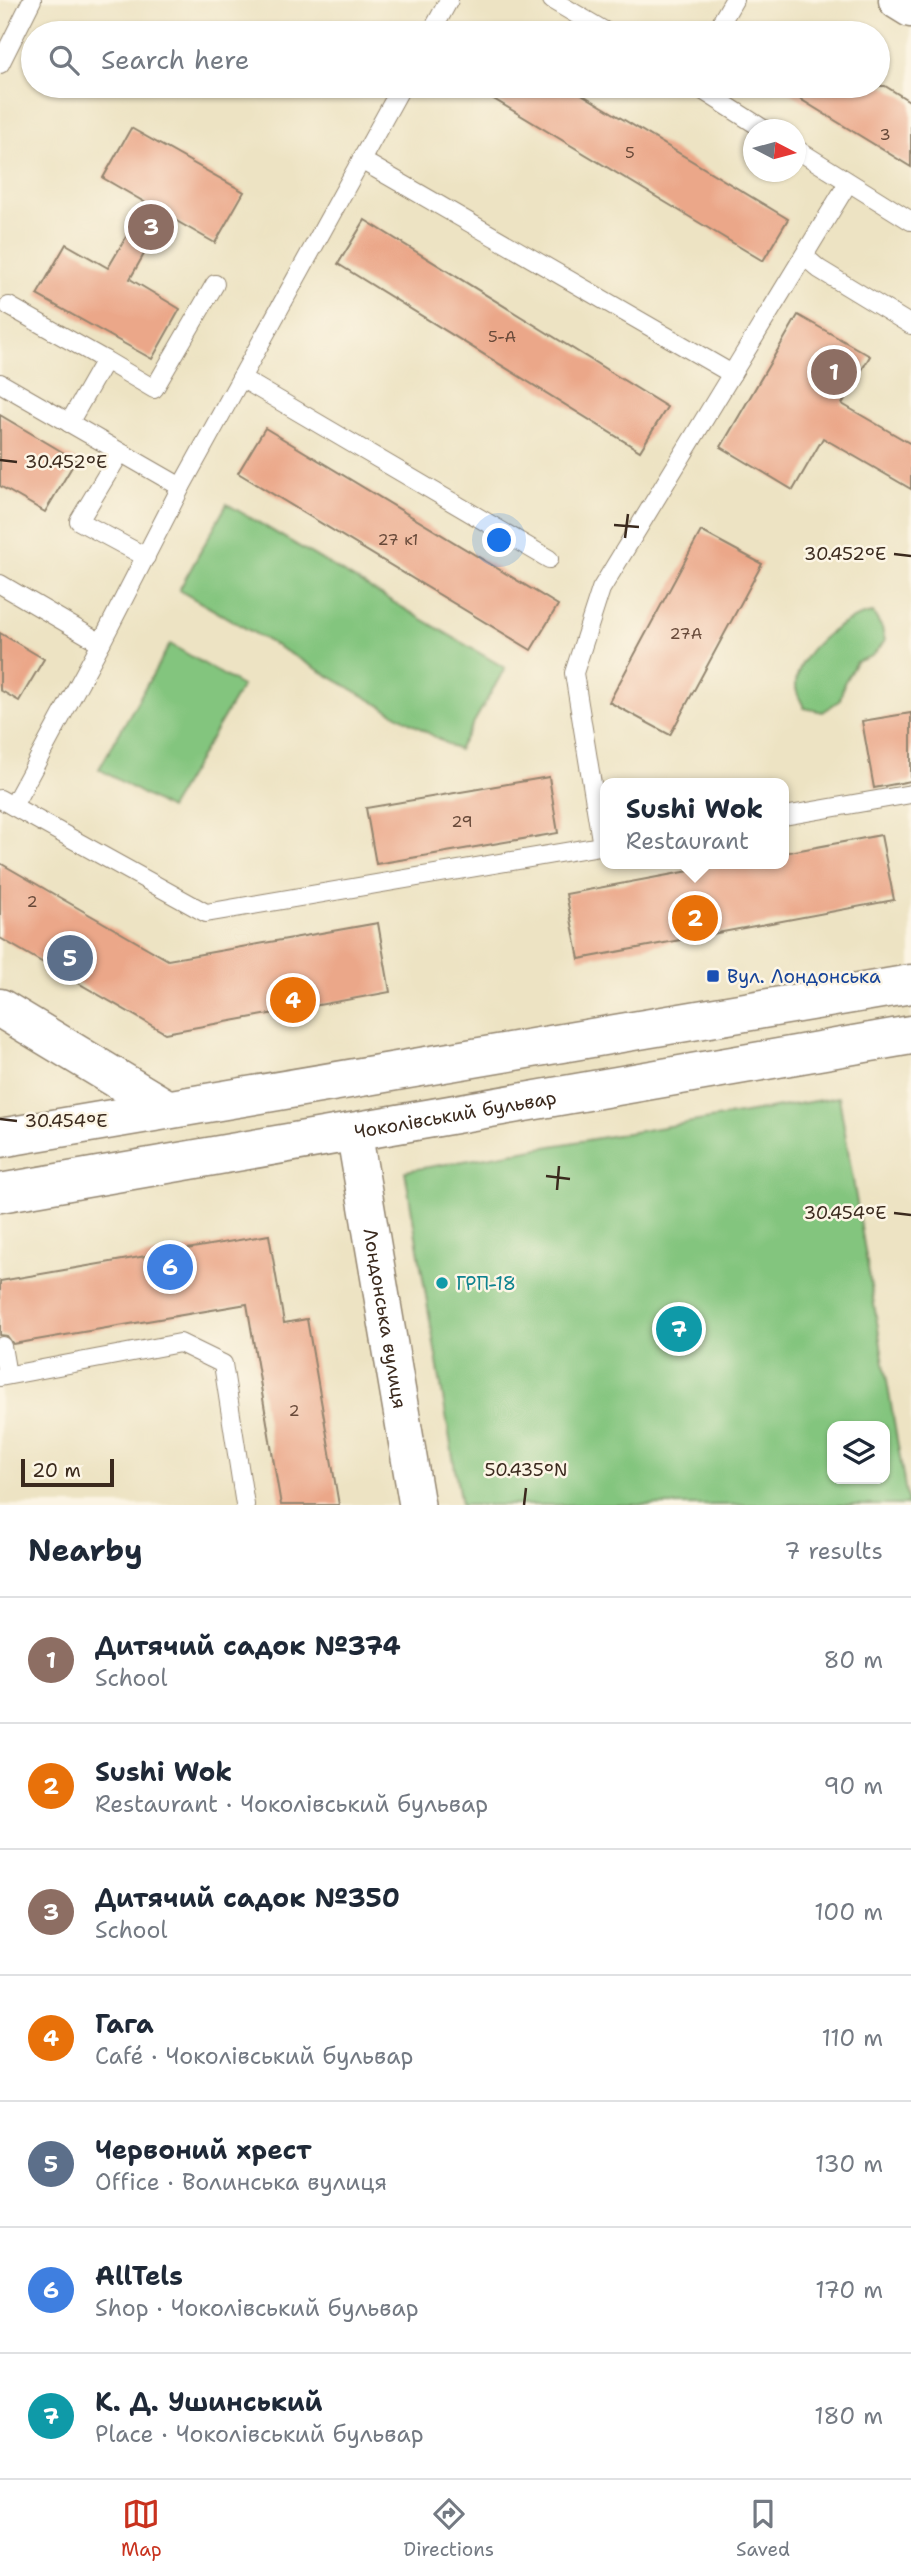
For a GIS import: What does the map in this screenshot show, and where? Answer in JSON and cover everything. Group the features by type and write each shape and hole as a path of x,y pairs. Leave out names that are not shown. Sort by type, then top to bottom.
{"main road":[{"path":"898,0 911,8"},
{"path":"0,1138 911,984"},
{"path":"0,1008 167,1109"},
{"name":"Чоколівський бульвар","path":"0,1193 911,1035"}],"street":[{"name":"Лондонська вулиця","path":"355,1132 417,1505"}],"lane":[{"path":"22,21 32,0"},
{"path":"438,21 449,0"},
{"path":"552,0 588,21"},
{"path":"722,21 734,0"},
{"path":"0,64 21,22"},
{"path":"395,98 181,486 101,643 6,803 206,913 600,847"},
{"path":"715,98 748,119"},
{"path":"806,156 911,221"},
{"path":"361,160 732,374"},
{"path":"600,823 574,673 601,589 848,183"},
{"path":"804,256 819,269 911,325"},
{"path":"9,306 154,389 215,284"},
{"path":"69,423 105,359"},
{"path":"241,378 549,559"},
{"path":"0,383 181,486"},
{"path":"120,453 79,521 146,557"},
{"path":"0,584 101,643"},
{"path":"789,815 911,794"},
{"path":"2,1346 4,1376 180,1343 223,1364 245,1505"}],"green space":[{"path":"227,504 505,668 458,750 179,590"},
{"path":"873,613 882,628 885,641 872,656 856,662 844,683 840,700 823,712 804,708 797,693 797,675 811,650 834,629"},
{"path":"170,644 242,686 169,809 99,769"},
{"path":"839,1097 908,1505 461,1505 405,1171"}],"building":[{"path":"890,89 911,102 911,167 799,98 890,98"},
{"path":"492,98 588,98 788,219 763,261"},
{"path":"131,128 244,192 215,243 166,215 130,279 180,309 152,359 37,295 66,244 108,268 146,203 103,178"},
{"path":"365,220 667,407 640,451 338,264"},
{"path":"798,315 870,356 842,404 911,444 911,489 823,438 793,490 721,447"},
{"path":"0,415 76,460 45,512 0,486"},
{"path":"265,428 558,605 531,650 238,473"},
{"path":"701,531 762,564 670,735 609,702"},
{"path":"0,633 44,659 19,701 0,690"},
{"path":"911,713 911,781 874,788 862,721"},
{"path":"549,777 558,833 376,864 366,808"},
{"path":"881,835 894,900 579,959 566,894 700,869 789,869 789,852"},
{"path":"0,863 168,960 378,923 390,992 165,1033 0,938"},
{"path":"269,1235 284,1323 307,1319 339,1505 281,1505 247,1304 13,1344 7,1336 0,1335 0,1281"}],"place":[{"name":"Дитячий садок №350","path":"151,227"},
{"name":"Дитячий садок №374","path":"834,372"},
{"name":"Sushi Wok","path":"695,918"},
{"name":"Червоний хрест","path":"70,958"},
{"name":"Вул. Лондонська","path":"713,976"},
{"name":"Гага","path":"293,1000"},
{"name":"AllTels","path":"170,1267"},
{"name":"ГРП-18","path":"442,1283"},
{"name":"К. Д. Ушинський","path":"679,1329"}]}
